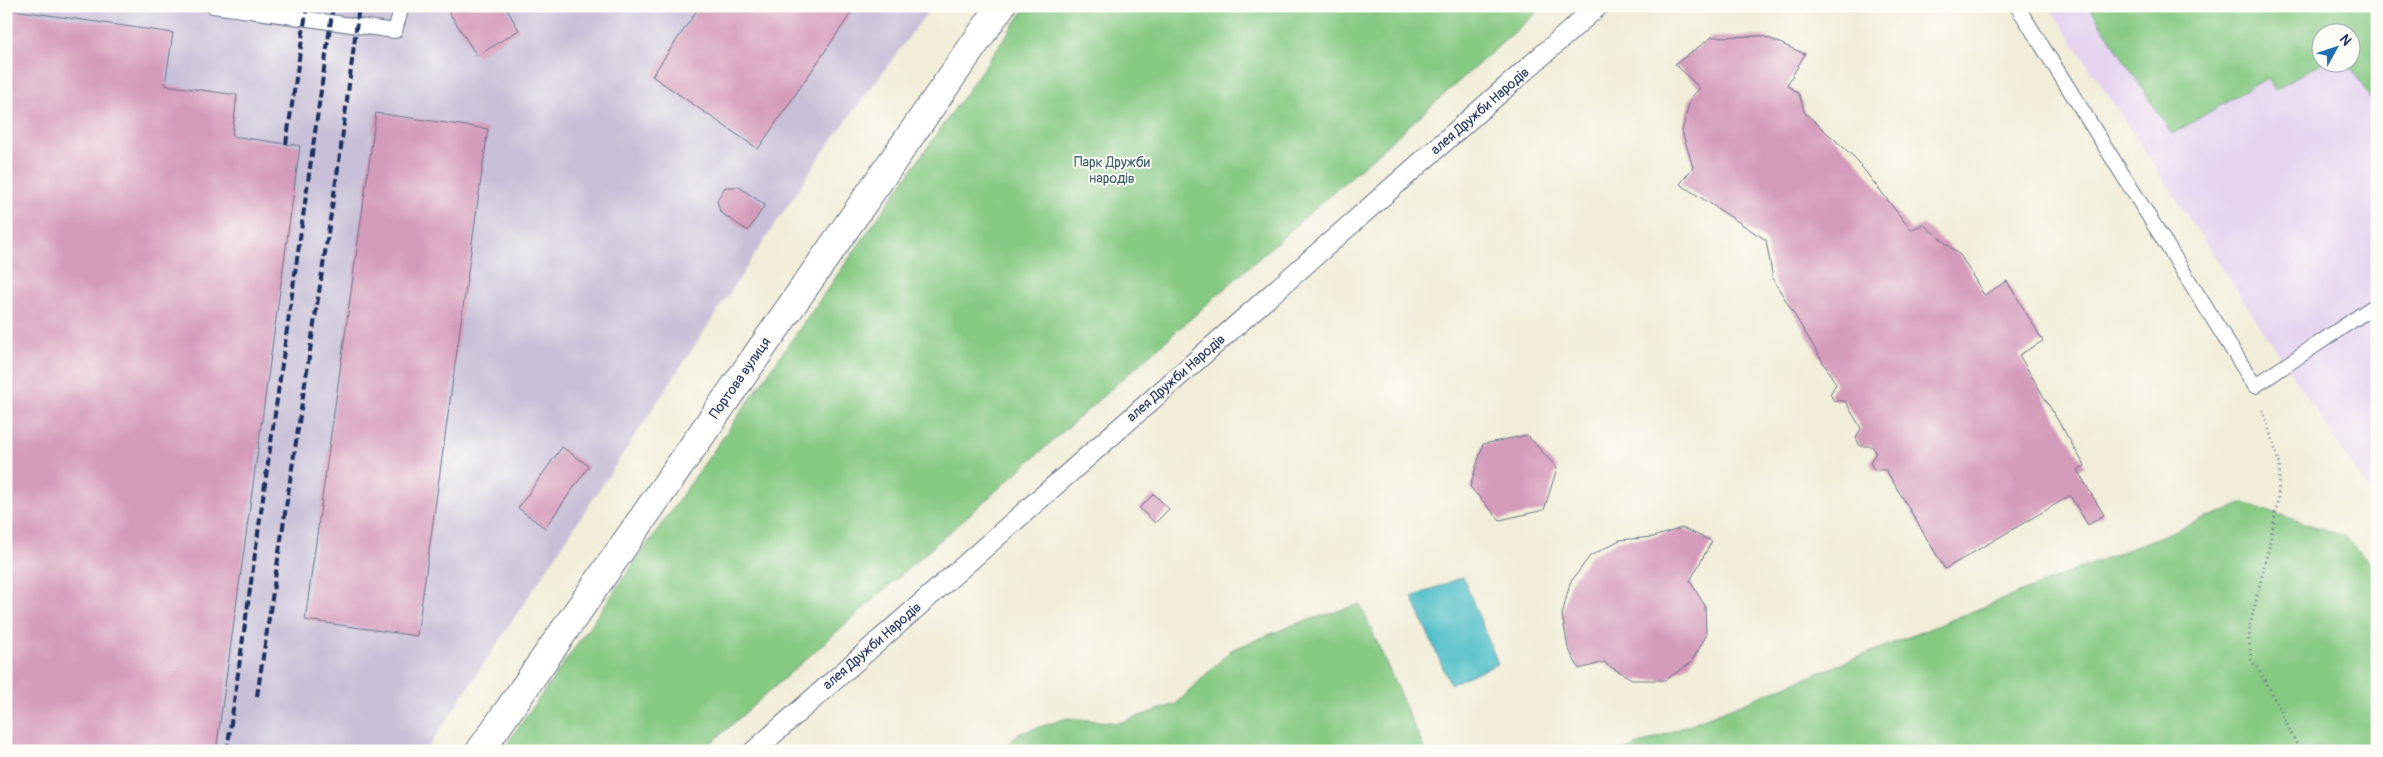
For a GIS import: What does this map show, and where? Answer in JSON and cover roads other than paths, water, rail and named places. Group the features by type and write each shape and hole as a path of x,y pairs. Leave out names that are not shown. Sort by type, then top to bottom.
{"street":[{"name":"Портова вулиця","path":"480,751 1001,6"},
{"name":"алея Дружби Народів","path":"754,751 1598,6"}],"lane":[{"path":"213,6 395,31 402,6"},
{"path":"2017,6 2255,386 2377,304"}],"water":[{"path":"1463,577 1498,664 1450,684 1412,597"}],"railway":[{"path":"286,144 307,6"},
{"path":"227,751 333,6"},
{"path":"257,696 340,155 359,6"}],"park label":[{"name":"Парк Дружби народів","path":"1112,170"}]}
